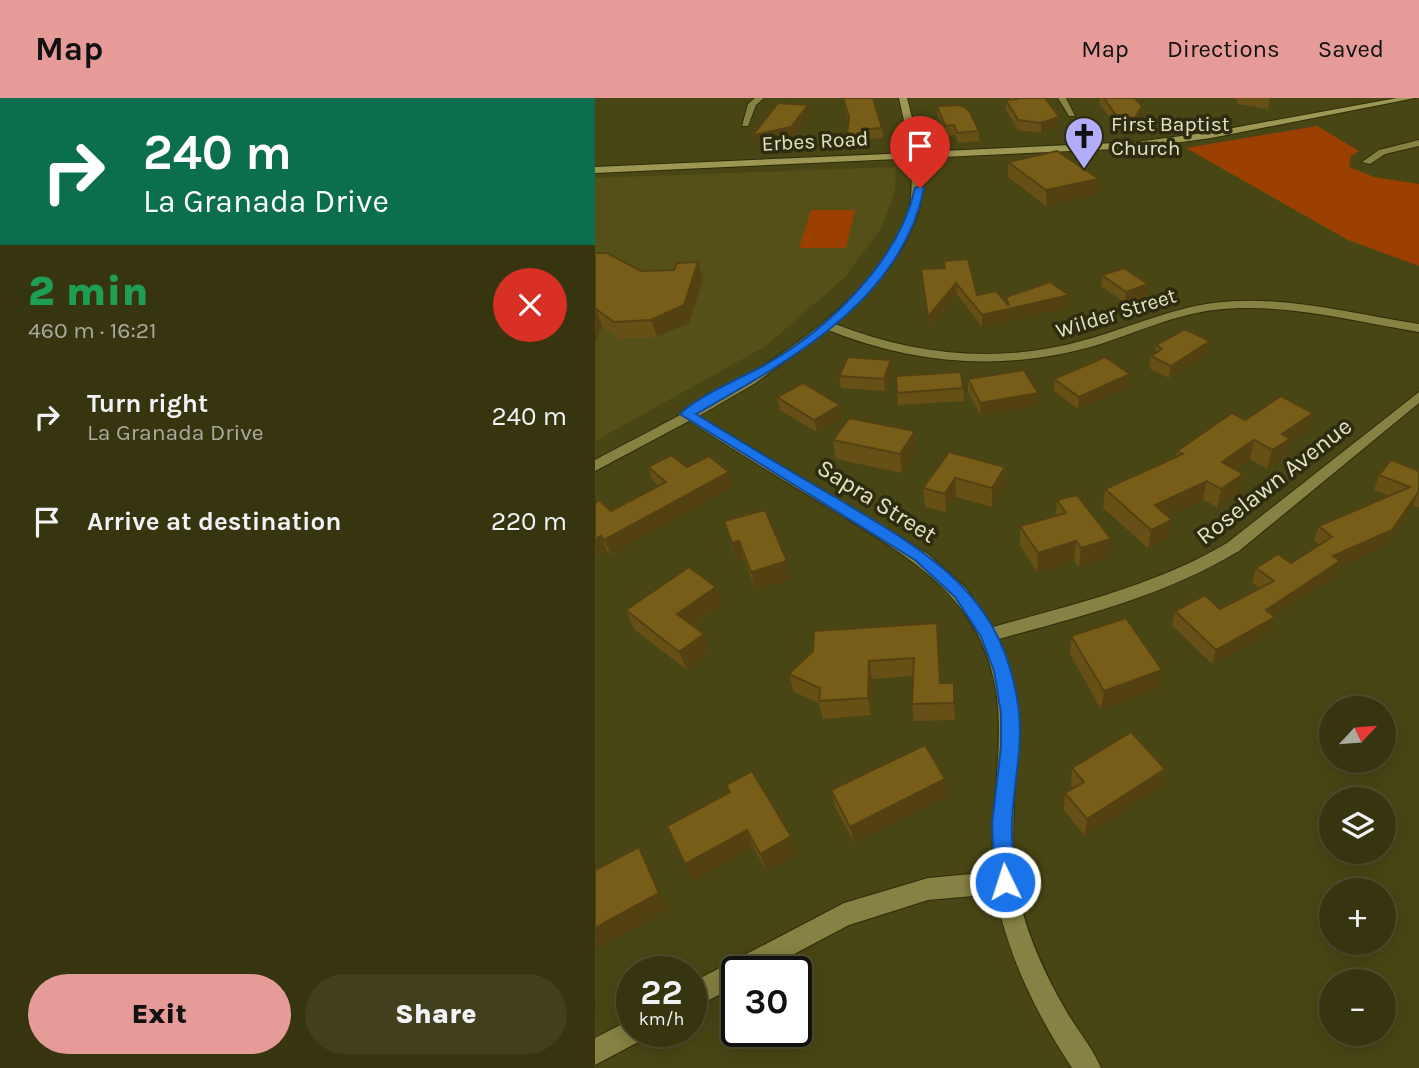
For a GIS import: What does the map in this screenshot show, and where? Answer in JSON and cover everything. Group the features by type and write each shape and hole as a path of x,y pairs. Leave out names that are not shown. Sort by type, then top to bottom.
{"main road":[{"path":"903,98 918,156"},
{"name":"Erbes Road","path":"595,170 1137,145 1211,135 1411,98"}],"street":[{"path":"745,124 752,104 760,98"},
{"path":"1062,98 1072,114"},
{"path":"1367,162 1383,152 1419,143"},
{"path":"595,466 783,359 828,326 879,275 907,230 920,188 918,156"},
{"name":"Wilder Street","path":"828,326 894,350 978,359 1060,351 1166,315 1230,305 1309,308 1419,328"},
{"name":"Roselawn Avenue","path":"989,635 1170,582 1203,567 1233,547 1419,396"},
{"name":"Sapra Street","path":"687,414 921,556 961,593 989,635 1002,671 1010,713 1010,747 1002,824 1005,882 1023,951 1055,1020 1088,1068"},
{"path":"766,956 845,915 928,890 1005,882"},
{"path":"595,1052 616,1040"}],"shaded area":[{"path":"1317,126 1359,151 1351,156 1349,167 1374,177 1419,184 1419,266 1348,240 1186,148"},
{"path":"896,167 895,191 882,227 845,277 766,346 595,441 595,178"},
{"path":"811,210 855,210 846,248 799,248"}],"building":[{"path":"843,98 873,98 882,128 868,129 868,136 847,136 849,117"},
{"path":"1045,98 1059,117 1041,123 1018,120 1006,100"},
{"path":"1104,98 1135,98 1142,106 1135,118 1117,117"},
{"path":"778,103 808,105 791,127 753,135"},
{"path":"959,105 970,112 979,131 957,133 954,125 945,126 937,106"},
{"path":"1057,151 1099,179 1046,190 1008,162"},
{"path":"595,253 607,253 641,271 674,270 677,263 698,262 684,305 651,320 614,322 596,309 595,311"},
{"path":"968,259 977,295 996,291 1009,306 1006,297 1050,282 1069,295 982,315 956,283 928,317 921,269 945,268 944,261"},
{"path":"1124,268 1148,284 1126,292 1102,275"},
{"path":"1185,329 1210,341 1171,366 1151,356 1162,349 1156,345"},
{"path":"848,357 891,360 884,379 839,376"},
{"path":"1105,357 1130,374 1079,397 1054,379"},
{"path":"1024,370 1038,393 980,403 968,379"},
{"path":"961,372 963,388 897,393 896,376"},
{"path":"803,383 840,405 814,420 777,397"},
{"path":"1281,396 1313,413 1282,434 1290,439 1272,450 1254,440 1222,462 1243,474 1221,489 1207,481 1155,505 1172,520 1151,530 1105,489 1183,454 1177,451 1232,413 1245,420"},
{"path":"849,418 915,431 900,454 833,440"},
{"path":"949,452 1005,467 992,488 955,478 945,494 923,488"},
{"path":"671,455 687,467 709,456 729,472 604,540 601,536 595,539 595,503 599,500 611,511 666,482 648,467"},
{"path":"1391,460 1419,471 1419,491 1392,530 1333,556 1340,561 1266,610 1275,617 1216,650 1175,611 1205,595 1220,609 1274,581 1256,568 1278,554 1291,563 1332,537 1319,526 1410,487 1379,475"},
{"path":"1077,495 1111,539 1081,548 1076,541 1038,553 1020,526 1066,513 1057,500"},
{"path":"765,510 787,561 751,572 739,541 732,543 724,521"},
{"path":"689,567 716,587 677,614 704,634 679,652 626,610"},
{"path":"1126,618 1162,670 1104,691 1071,636"},
{"path":"937,623 940,683 954,683 954,703 912,704 914,658 869,661 868,698 819,701 820,688 789,674 813,651 814,631"},
{"path":"1131,732 1165,769 1087,819 1065,793 1084,782 1072,768"},
{"path":"925,745 945,779 850,827 831,790"},
{"path":"752,771 791,836 760,854 747,830 685,864 667,826 730,792 726,785"},
{"path":"639,847 659,893 595,928 595,870"}],"place":[{"name":"First Baptist Church","path":"1084,170"}],"route":[{"path":"920,188 907,230 896,251 857,299 828,326 783,359 687,414 921,556 961,593 989,635 1002,671 1010,713 1010,747 1002,824 1005,882"}]}
